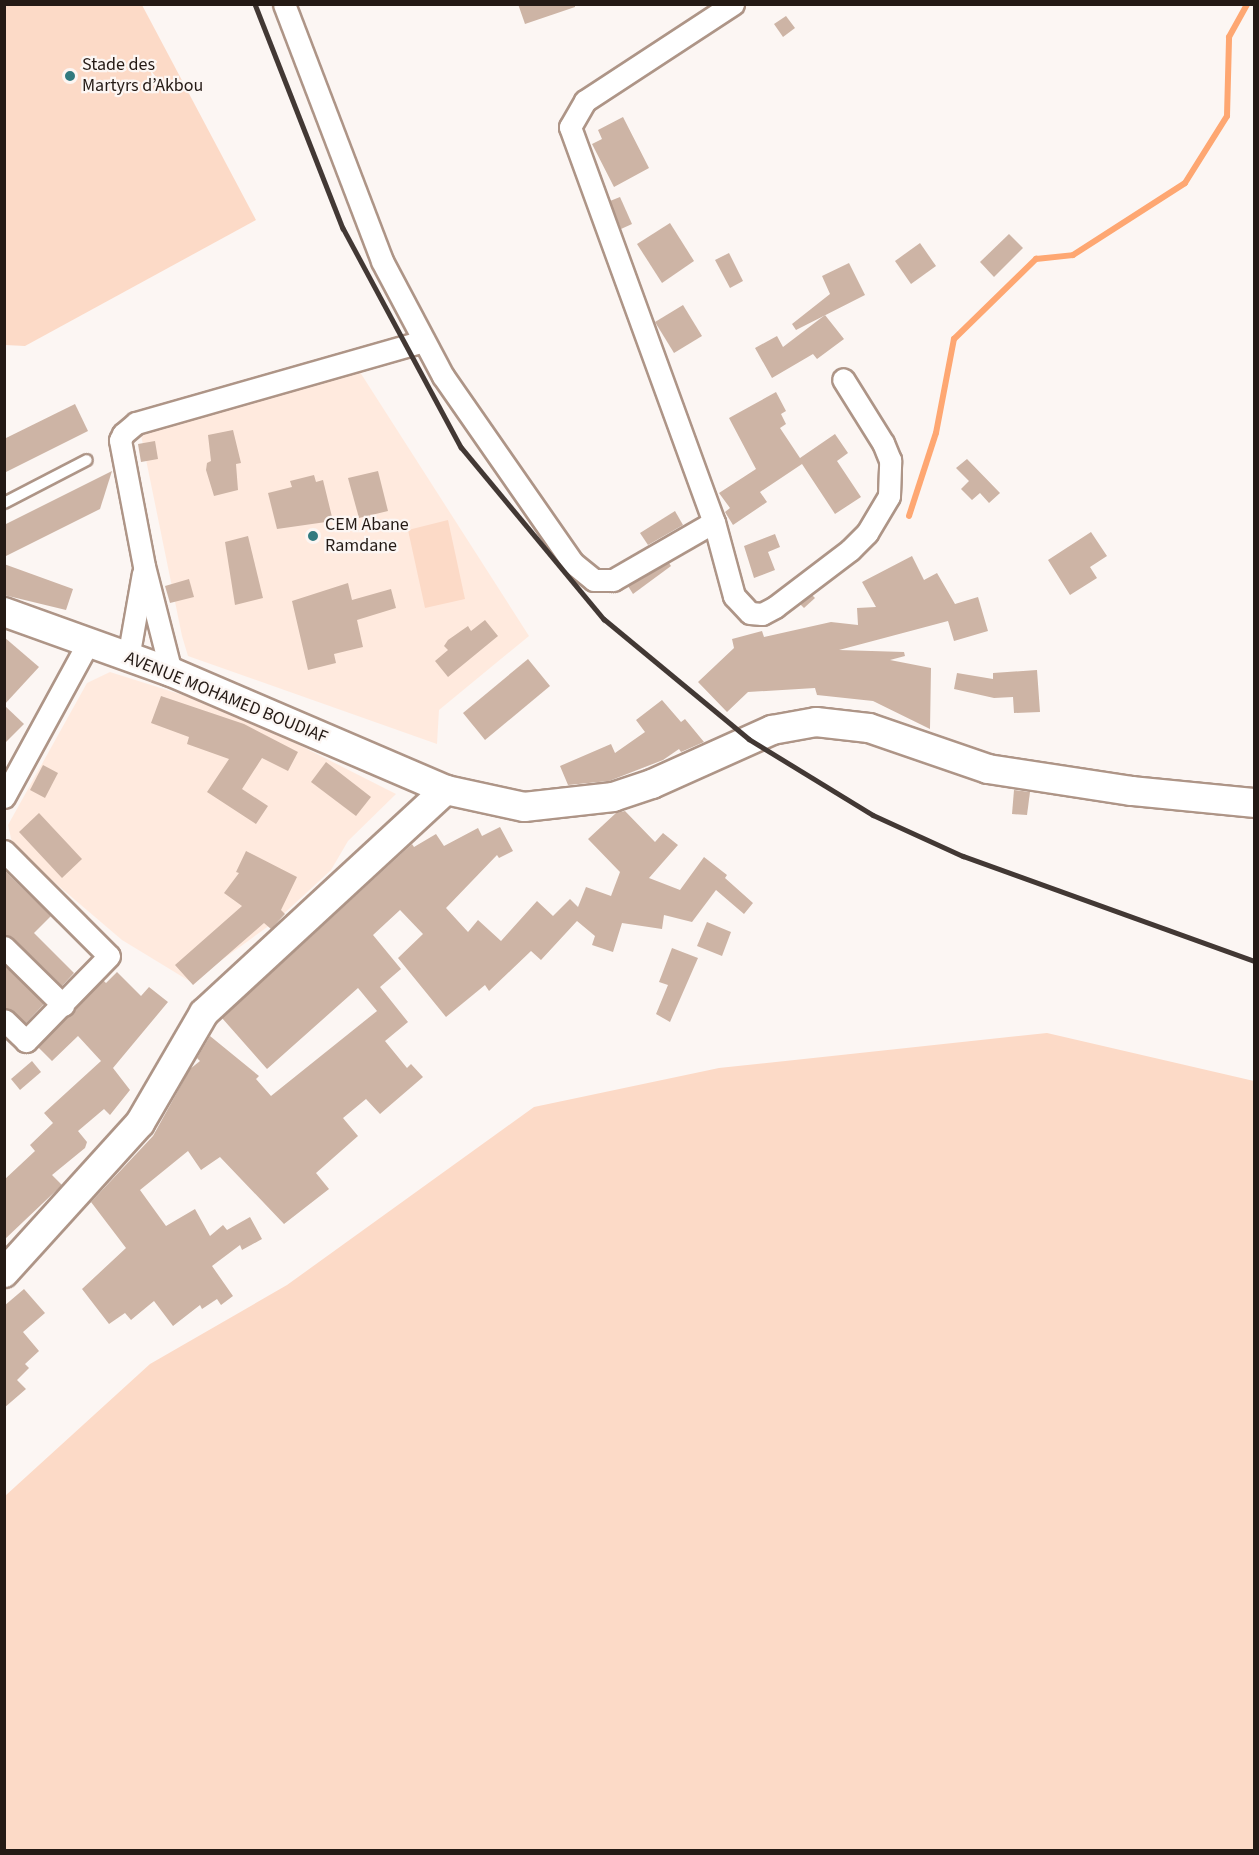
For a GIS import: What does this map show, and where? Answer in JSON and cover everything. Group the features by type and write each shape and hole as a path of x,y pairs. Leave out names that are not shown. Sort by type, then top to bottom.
{"street":[{"path":"284,4 382,261 443,376 544,523 588,576 613,580 714,522"},
{"path":"733,4 585,101 570,127 714,522 734,596 750,613 762,614 775,607 830,568 867,533 889,496 890,460 873,423 843,379"},
{"path":"171,672 144,566 120,440 136,423 424,341"},
{"path":"128,658 144,566"},
{"name":"AVENUE MOHAMED BOUDIAF","path":"4,612 87,645 171,672 446,790 524,807 613,797 652,784 772,730 816,722 869,728 988,770 1132,791 1254,803"},
{"path":"4,797 87,645"},
{"path":"4,1273 140,1123 204,1013 446,790"},
{"path":"4,851 109,956 26,1041 4,1020"},
{"path":"4,947 63,1005"}],"lane":[{"path":"4,503 87,460"}],"shaded area":[{"path":"4,5 142,5 256,220 25,346 5,345"},
{"name":"CEM Abane Ramdane","path":"358,369 529,636 439,710 437,744 188,656 182,636 141,435"},
{"path":"448,520 465,599 425,608 408,530"},
{"path":"110,672 230,710 396,794 348,841 331,870 277,920 191,982 122,940 13,847 8,825 87,683"},
{"path":"1047,1033 1254,1081 1254,1850 5,1850 5,1496 150,1364 287,1285 534,1107 719,1068"}],"building":[{"path":"518,4 575,4 575,7 525,24"},
{"path":"786,16 795,28 783,37 774,24"},
{"path":"623,117 649,168 614,187 592,144 602,139 598,130"},
{"path":"620,197 632,224 621,229 610,201"},
{"path":"670,223 694,261 662,283 637,244"},
{"path":"1009,234 1023,248 994,277 980,262"},
{"path":"920,243 936,266 911,284 895,261"},
{"path":"729,253 743,281 730,288 715,260"},
{"path":"849,263 865,295 796,330 792,324 830,294 822,276"},
{"path":"683,305 702,336 674,353 655,322"},
{"path":"825,315 844,339 817,359 813,354 772,378 755,348 777,336 783,347"},
{"path":"776,392 786,411 781,414 786,424 780,428 800,458 835,434 848,453 837,461 861,497 835,514 802,464 760,492 767,502 733,525 725,512 730,508 719,493 756,469 729,418"},
{"path":"75,404 88,431 4,473 4,439"},
{"path":"233,430 241,463 236,464 238,490 214,496 206,470 207,463 211,461 208,435"},
{"path":"155,441 158,459 141,462 138,444"},
{"path":"967,459 1000,493 989,503 980,493 972,500 961,489 969,481 956,468"},
{"path":"112,471 100,509 4,557 4,525"},
{"path":"378,471 388,511 359,518 348,478"},
{"path":"314,475 316,482 323,480 333,521 277,529 268,493 292,487 290,481"},
{"path":"675,511 683,525 648,545 640,533"},
{"path":"1091,532 1107,556 1090,567 1097,578 1070,595 1048,560"},
{"path":"775,534 780,547 768,552 775,570 754,578 744,546"},
{"path":"248,536 263,598 235,605 225,542"},
{"path":"912,556 924,580 937,573 955,604 978,597 988,631 954,641 948,621 839,650 904,652 905,656 890,660 931,668 930,729 873,701 817,695 815,688 748,692 727,712 698,682 734,648 732,639 762,631 764,637 831,622 858,625 857,608 876,607 862,582"},
{"path":"669,563 671,566 633,594 628,586"},
{"path":"4,564 73,589 66,610 4,595"},
{"path":"189,579 194,597 170,603 165,586"},
{"path":"348,583 352,600 391,589 396,608 357,620 363,647 334,654 336,663 308,670 292,601"},
{"path":"812,595 815,598 804,608 800,604"},
{"path":"485,620 498,636 448,677 435,661 448,650 444,646 448,640 468,626 471,631"},
{"path":"4,637 39,667 4,705"},
{"path":"528,659 550,686 485,740 463,713"},
{"path":"1037,670 1040,712 1014,713 1013,697 994,698 954,689 957,673 993,679 993,673"},
{"path":"161,696 244,724 298,752 288,771 262,758 242,789 268,806 256,824 207,792 229,759 187,744 189,737 151,723"},
{"path":"662,700 681,722 685,719 704,742 681,752 679,749 663,760 609,781 568,785 560,766 611,744 615,753 645,732 636,720"},
{"path":"4,705 24,724 4,744"},
{"path":"326,762 371,797 356,816 311,782"},
{"path":"43,765 58,773 45,798 30,790"},
{"path":"1014,790 1030,792 1027,815 1012,814"},
{"path":"625,811 655,842 663,833 678,845 649,878 680,890 704,857 727,875 725,878 753,903 744,914 716,890 692,922 664,915 662,929 622,923 613,952 592,945 595,936 577,921 541,960 531,951 489,991 485,985 446,1017 398,958 423,934 400,910 373,935 401,969 380,987 408,1022 385,1041 407,1068 411,1064 423,1077 380,1114 366,1099 343,1118 358,1136 316,1173 329,1189 284,1224 220,1157 201,1170 188,1151 140,1190 166,1226 195,1209 210,1236 223,1225 227,1230 250,1217 262,1239 242,1250 240,1245 212,1266 233,1296 221,1305 217,1299 202,1309 200,1305 173,1326 154,1301 131,1320 125,1313 109,1324 82,1289 126,1248 91,1202 153,1136 190,1069 200,1061 197,1058 210,1036 259,1076 256,1079 271,1096 377,1011 358,988 267,1069 222,1018 412,844 414,847 436,834 444,846 478,828 482,836 500,827 513,851 499,858 497,855 446,908 468,932 478,920 501,941 537,901 553,916 570,899 578,907 586,887 611,896 620,872 588,839 616,813"},
{"path":"39,813 82,859 62,878 19,832"},
{"path":"246,851 297,877 281,910 285,914 271,929 264,923 193,985 175,965 242,906 224,893 239,873 236,872"},
{"path":"4,870 51,916 34,933 74,973 62,986 13,938 4,935"},
{"path":"707,922 731,932 722,956 697,946"},
{"path":"672,948 698,958 670,1022 656,1014 668,985 659,982"},
{"path":"4,965 44,1004 26,1023 4,1008"},
{"path":"117,972 141,996 149,987 168,1002 113,1068 130,1090 110,1115 104,1109 78,1131 87,1142 85,1148 52,1175 62,1185 4,1240 4,1180 35,1151 30,1145 53,1123 44,1113 101,1061 78,1036 52,1061 38,1047 103,980 106,983"},
{"path":"32,1061 41,1072 20,1090 11,1079"},
{"path":"24,1289 45,1313 23,1332 39,1351 25,1364 29,1368 17,1380 26,1389 4,1408 4,1306"}],"waterway":[{"path":"909,516 936,433 954,339 1036,259 1073,255 1185,183 1227,116 1229,37 1247,4"}],"railway":[{"path":"255,4 343,228 461,447 604,619 749,739 873,815 963,856 1254,961"}],"place":[{"name":"Stade des Martyrs d’Akbou","path":"70,76"},
{"name":"CEM Abane Ramdane","path":"313,536"}]}
